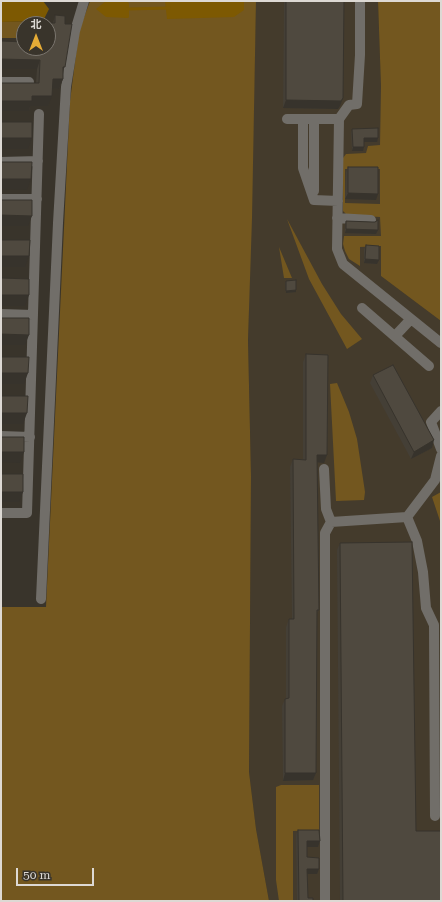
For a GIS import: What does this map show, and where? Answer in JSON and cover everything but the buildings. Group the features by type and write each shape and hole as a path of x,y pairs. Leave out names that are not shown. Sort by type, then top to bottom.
{"street":[{"path":"41,599 57,239 66,87 75,31 84,1"},
{"path":"360,1 360,55 357,104 349,105 339,119 337,249 343,264 441,343"},
{"path":"1,82 29,82"},
{"path":"287,119 339,119"},
{"path":"303,119 303,168 314,200"},
{"path":"1,513 27,513 25,475 30,436 27,397 28,358 33,315 31,279 32,242 38,162 36,120"},
{"path":"314,120 314,200"},
{"path":"1,162 38,162"},
{"path":"1,199 36,199"},
{"path":"314,200 338,201"},
{"path":"337,218 371,220"},
{"path":"362,308 429,366"},
{"path":"1,314 33,315"},
{"path":"395,336 411,318"},
{"path":"441,411 431,422 441,449"},
{"path":"1,436 30,436"},
{"path":"407,518 434,480 441,457"},
{"path":"324,469 326,509 331,522 325,533 325,901"},
{"path":"331,522 407,518"},
{"path":"407,518 417,541 423,572 426,608 437,625 434,816"}],"shaded area":[{"path":"1,1 43,1 49,9 46,16 16,16 16,22 1,22"},
{"path":"90,1 256,1 248,340 251,476 249,772 256,829 269,901 1,901 1,607 46,607 70,101 79,31"},
{"path":"106,1 127,1 129,4 129,17 106,17 96,9"},
{"path":"165,1 244,1 244,10 234,17 167,19"},
{"path":"256,1 378,1 381,87 381,276 441,321 441,901 269,901 256,829 249,772 251,476 248,340"},
{"path":"378,1 441,1 441,321 381,276 381,246 360,247 360,266 349,259 343,244 344,236 381,236 380,217 347,215 343,211 343,158 346,154 366,153 368,146 380,145 381,87","holes":["345,169 380,169 380,204 345,203"]},
{"path":"1,22 16,22 16,38 1,38"},
{"path":"287,219 322,284 341,314 362,339 347,349 309,279"},
{"path":"279,247 292,278 284,278"},
{"path":"337,383 349,412 357,439 365,492 364,500 336,501 330,384"},
{"path":"441,492 441,524 432,497"},
{"path":"281,785 319,785 319,830 293,831 293,901 279,901 276,880 276,787"}],"waterway":[{"path":"127,9 169,8"}]}
